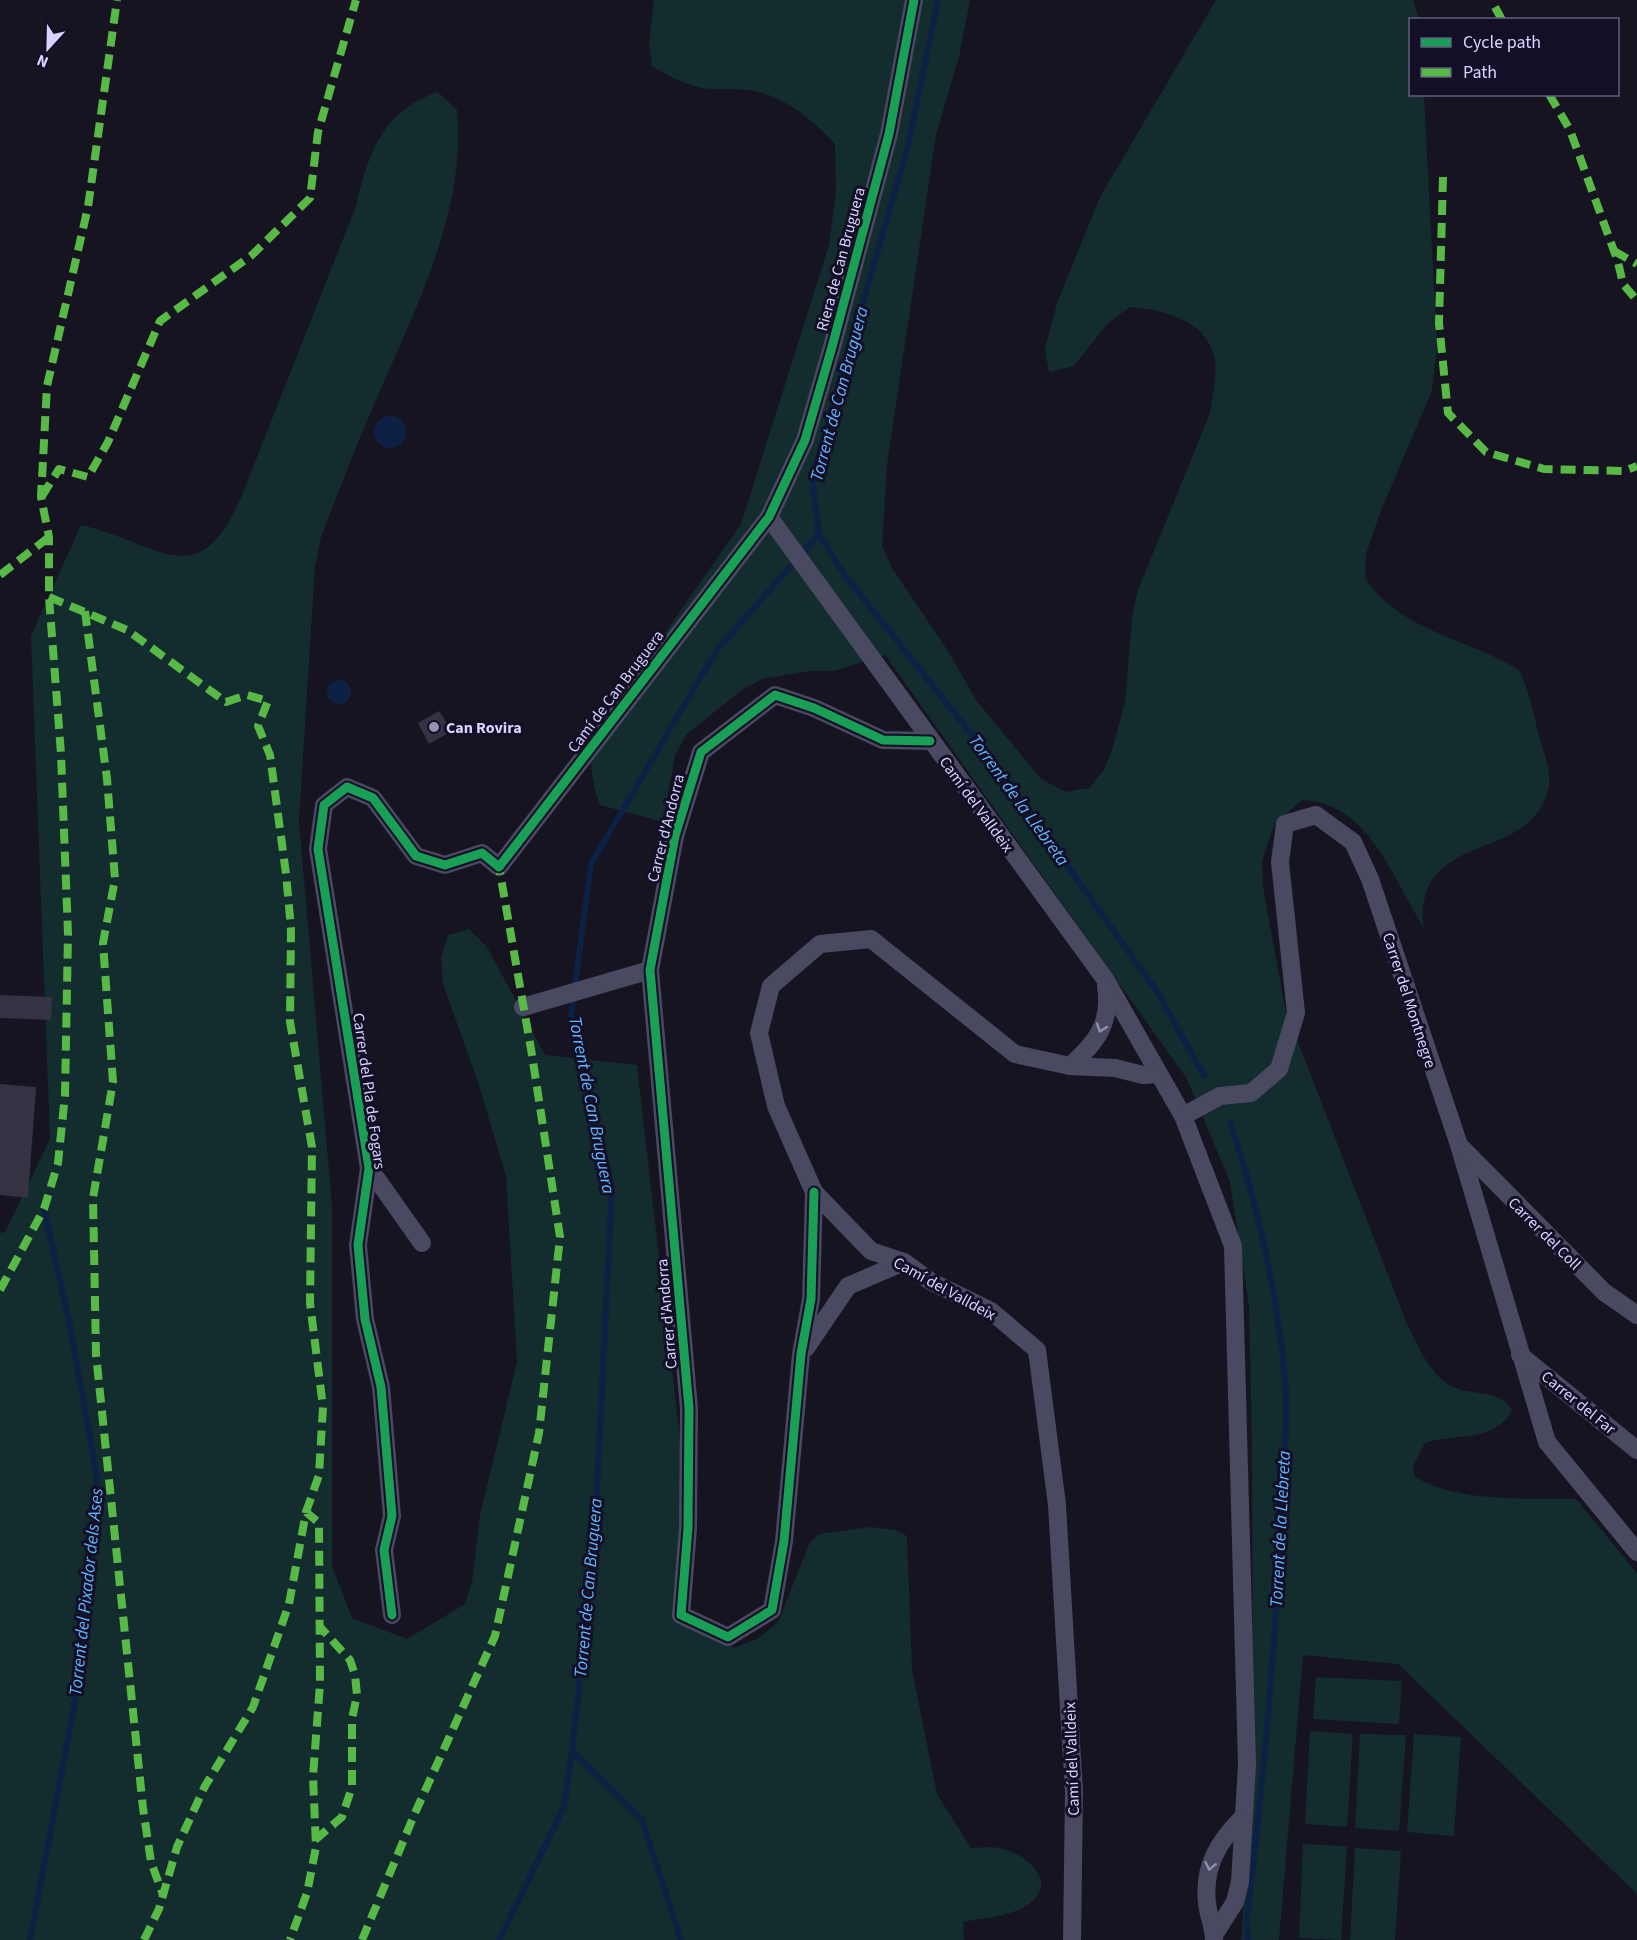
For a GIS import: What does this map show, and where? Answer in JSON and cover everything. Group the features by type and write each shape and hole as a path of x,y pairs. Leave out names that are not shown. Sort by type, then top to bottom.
{"street":[{"name":"Riera de Can Bruguera","path":"769,518 805,440 829,357 889,134 914,0"},
{"name":"Camí del Valldeix","path":"769,518 1105,979"},
{"name":"Camí de Can Bruguera","path":"482,853 500,867 769,518"},
{"name":"Carrer d'Andorra","path":"814,1192 811,1299 801,1354 784,1541 772,1610 728,1636 681,1615 688,1528 689,1408 650,970 675,836 700,752 775,694 814,708 882,740 930,741"},
{"name":"Carrer del Pla de Fogars","path":"392,1615 384,1550 392,1516 381,1387 365,1319 358,1245 369,1168 318,849 324,805 346,787 374,798 416,856 445,865 482,853"},
{"name":"Carrer del Montnegre","path":"1183,1116 1220,1096 1251,1093 1279,1069 1296,1013 1280,862 1285,824 1316,815 1353,842 1370,879 1458,1145 1547,1442 1637,1552"},
{"name":"Camí del Valldeix","path":"1072,1940 1074,1793 1058,1505 1037,1350 991,1311 930,1281 904,1262 871,1251 814,1192 776,1106 759,1033 771,986 820,944 871,939 1015,1054 1070,1066 1115,1068 1143,1076 1159,1074"},
{"path":"523,1007 650,970"},
{"path":"1070,1066 1095,1044 1109,1004 1105,979"},
{"path":"1105,979 1183,1116 1233,1246 1247,1765 1240,1881 1235,1902 1214,1938"},
{"name":"Carrer del Coll","path":"1458,1145 1604,1292 1637,1315"},
{"name":"Carrer del Pla de Fogars","path":"369,1168 422,1243"},
{"name":"Carrer d'Andorra","path":"801,1354 848,1286 904,1262"},
{"name":"Carrer del Far","path":"1520,1355 1637,1450"},
{"path":"1214,1938 1206,1902 1210,1863 1226,1834 1242,1818"}],"green space":[{"path":"654,0 970,0 959,57 936,135 887,465 882,546 892,568 950,654 976,700 1041,779 1066,792 1089,788 1104,770 1113,747 1125,701 1132,617 1138,590 1210,413 1215,377 1214,356 1202,333 1192,325 1168,314 1130,307 1107,324 1074,366 1049,372 1045,349 1057,303 1100,197 1216,0 1413,0 1419,18 1409,18 1409,96 1424,96 1437,346 1432,391 1380,513 1366,554 1365,578 1397,611 1436,632 1519,670 1528,693 1546,761 1549,776 1548,790 1538,811 1523,826 1448,864 1434,877 1425,897 1422,916 1424,928 1377,847 1345,814 1325,804 1302,800 1274,825 1262,861 1263,887 1285,1008 1407,1324 1433,1371 1446,1383 1463,1390 1498,1398 1512,1410 1496,1428 1474,1435 1425,1443 1413,1466 1415,1477 1452,1491 1473,1495 1576,1499 1637,1573 1637,1894 1398,1664 1303,1655 1279,1940 1241,1940 1253,1786 1252,1445 1249,1306 1230,1182 1187,1079 885,655 834,671 810,671 762,679 742,690 687,734 675,755 663,822 600,805 591,766 593,747 600,726 741,524 829,245 836,192 835,144 817,126 796,110 773,97 743,89 704,88 674,78 652,66 649,43"},
{"path":"438,92 457,110 458,146 447,219 423,291 321,537 315,566 299,821 332,1205 332,1566 352,1618 407,1639 465,1604 472,1582 480,1515 517,1362 506,1176 477,1079 443,984 441,958 448,935 469,929 487,947 545,1055 637,1065 683,1466 680,1622 734,1648 759,1638 778,1622 810,1542 819,1534 871,1527 895,1530 907,1536 912,1670 937,1794 971,1848 996,1847 1009,1851 1029,1862 1040,1879 1041,1888 1036,1897 1019,1910 963,1922 964,1940 0,1940 0,1233 5,1232 50,1139 31,636 81,525 177,556 195,554 212,544 228,524 244,490 356,206 373,151 391,122 403,110"},
{"path":"1316,1677 1402,1681 1399,1724 1313,1719"},
{"path":"1310,1731 1353,1734 1347,1827 1305,1824"},
{"path":"1360,1734 1406,1735 1399,1831 1355,1828"},
{"path":"1414,1734 1461,1737 1454,1836 1407,1832"},
{"path":"1303,1844 1347,1846 1341,1940 1299,1938"},
{"path":"1355,1848 1401,1851 1395,1940 1350,1940"}],"water":[{"path":"390,416 401,421 406,432 401,443 390,448 379,443 374,432 379,421"},
{"path":"339,680 347,684 351,692 347,700 339,704 331,700 327,692 331,684"}],"building":[{"name":"Can Rovira","path":"439,711 452,731 429,744 418,723"},
{"path":"0,995 52,997 51,1020 0,1018"},
{"path":"0,1084 36,1087 28,1198 0,1195"}],"waterway":[{"name":"Torrent de Can Bruguera","path":"681,1940 642,1820 572,1751 594,1551 612,1187 571,1015 591,864 716,651 819,534 812,479 908,146 938,0"},
{"name":"Torrent de la Llebreta","path":"819,534 844,574 992,760 1158,993 1204,1076"},
{"name":"Torrent de la Llebreta","path":"1230,1122 1265,1249 1277,1314 1286,1394 1276,1613 1247,1919 1248,1940"},
{"name":"Torrent del Pixador dels Ases","path":"30,1940 82,1664 97,1477 70,1326 44,1209"},
{"path":"499,1940 564,1807 572,1751"}],"marked path":[{"path":"0,1290 44,1209 58,1163 65,1095 68,934 61,754 49,597 49,537 41,497 47,386 88,207 117,0"},
{"path":"42,496 59,469 88,477 108,442 160,321 252,255 310,198 318,132 356,0"},
{"path":"1495,7 1501,18"},
{"path":"1550,96 1570,130 1618,262 1623,284 1634,297"},
{"path":"1443,177 1439,323 1448,413 1486,452 1544,469 1624,471 1637,466"},
{"path":"1614,251 1637,264"},
{"path":"0,575 49,537"},
{"path":"49,597 127,630 226,702 247,695 268,701 258,726 270,755 286,874 291,928 290,1022 312,1147 310,1303 323,1407 319,1475 306,1512"},
{"path":"85,611 107,779 115,879 103,943 113,1082 93,1198 96,1354 143,1808 151,1862 163,1895"},
{"path":"362,1940 415,1813 495,1636 539,1433 560,1237 532,1055 499,867"},
{"path":"144,1940 159,1909 177,1847 205,1786 253,1707 289,1604 306,1512 319,1523 320,1684 313,1776 316,1847 307,1893 290,1940"},
{"path":"315,1840 342,1817 352,1787 352,1719 357,1695 355,1675 350,1660 320,1627"}],"cycle path":[{"path":"392,1615 384,1550 392,1516 381,1387 365,1319 358,1245 369,1168 318,849 324,805 347,787 373,798 416,856 445,865 482,853 499,867 769,517 805,440 832,347 889,134 914,0"},
{"path":"814,1192 811,1299 801,1354 784,1541 772,1610 728,1637 681,1615 688,1528 689,1408 650,970 675,836 701,752 775,695 814,708 883,740 930,741"}],"place":[{"name":"Can Rovira","path":"434,727"}]}
